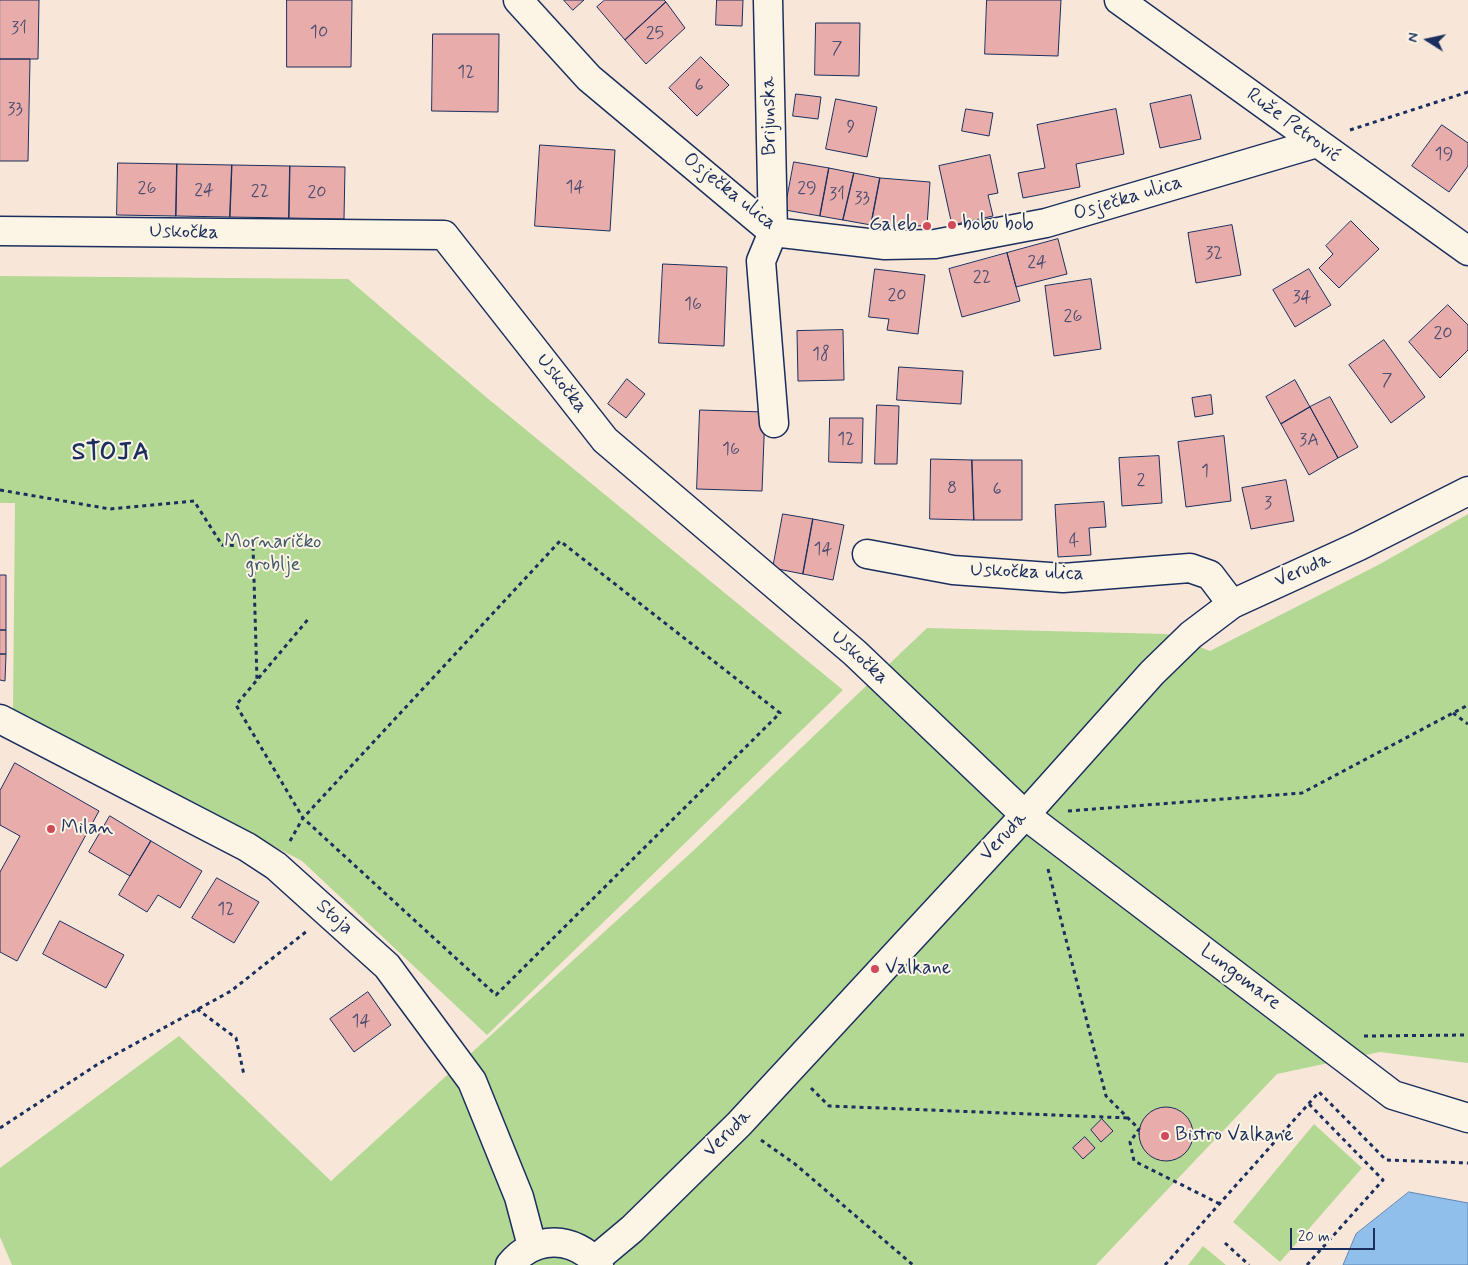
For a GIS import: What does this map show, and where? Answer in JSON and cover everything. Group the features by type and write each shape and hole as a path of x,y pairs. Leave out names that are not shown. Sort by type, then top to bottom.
{"street":[{"name":"Osječka ulica","path":"518,0 589,78 773,232 885,245 935,244 1046,223 1317,143"},
{"name":"Brijunska","path":"768,0 773,232"},
{"name":"Ruže Petrović","path":"1119,0 1468,251"},
{"name":"Uskočka","path":"0,231 444,235 605,440 855,653 1030,819"},
{"path":"773,232 761,261 774,422"},
{"name":"Veruda","path":"597,1263 739,1124 1030,819 1152,673 1192,635 1232,604 1359,546 1468,491"},
{"name":"Uskočka ulica","path":"866,554 953,570 1063,578 1190,568 1210,575 1232,604"},
{"name":"Stoja","path":"0,719 247,847 276,866 387,966 472,1081 520,1197 532,1246"},
{"name":"Lungomare","path":"1030,819 1393,1094 1468,1118"},
{"path":"510,1265 518,1256 532,1246 546,1242 561,1242 576,1246 597,1263"}],"path":[{"path":"1317,143 1406,111 1468,92"},
{"path":"0,490 110,509 194,501 222,545 254,546 257,681"},
{"path":"276,866 302,818 560,541 780,713 496,996 302,818 236,706 310,617"},
{"path":"1220,1204 1134,1161 1130,1142 1139,1129 1106,1096 1030,819 1302,793 1468,705"},
{"path":"1453,713 1468,724"},
{"path":"0,1128 98,1064 231,991 330,914"},
{"path":"197,1009 236,1038 244,1075"},
{"path":"1317,1036 1468,1035"},
{"path":"1165,1265 1319,1092 1386,1160 1468,1163"},
{"path":"1307,1265 1383,1180 1308,1104"},
{"path":"828,1106 1128,1118"},
{"path":"739,1124 795,1164 912,1265"},
{"path":"1225,1243 1249,1265"}],"green space":[{"name":"Mornaričko groblje","path":"0,276 348,279 486,397 843,690 487,1035 302,861 13,710 15,503 0,503"},
{"path":"1468,514 1468,1063 1380,1052 1277,1074 1096,1265 12,1265 0,1237 0,1168 179,1036 331,1181 694,850 927,628 1167,634 1210,651 1380,564"},
{"path":"1314,1124 1362,1168 1280,1262 1233,1222"},
{"path":"1203,1246 1226,1265 1188,1265"}],"water":[{"path":"1409,1192 1468,1203 1468,1265 1343,1265 1356,1234"}],"building":[{"path":"0,0 39,0 38,59 0,59"},
{"path":"287,0 352,0 351,67 287,67"},
{"path":"564,0 584,0 573,10"},
{"path":"605,0 664,0 666,2 625,40 597,7"},
{"path":"717,0 743,0 742,26 716,25"},
{"path":"987,0 1061,0 1058,56 985,54"},
{"path":"666,2 685,28 646,64 625,40"},
{"path":"816,23 860,23 859,76 815,75"},
{"path":"433,34 499,34 498,112 432,111"},
{"path":"701,57 729,85 697,116 669,88"},
{"path":"0,59 30,59 28,161 0,161"},
{"path":"796,94 821,97 818,119 793,116"},
{"path":"1191,95 1201,139 1160,148 1150,104"},
{"path":"836,99 877,107 867,157 826,149"},
{"path":"966,109 993,113 989,136 962,131"},
{"path":"1116,109 1124,154 1076,164 1080,187 1023,198 1018,173 1045,168 1037,125"},
{"path":"1442,125 1468,143 1468,166 1449,192 1412,166"},
{"path":"540,145 615,150 610,231 535,226"},
{"path":"990,155 998,193 988,195 993,216 952,225 939,166"},
{"path":"794,162 829,168 820,216 785,210"},
{"path":"118,163 177,164 176,216 117,215"},
{"path":"177,164 232,165 230,217 176,216"},
{"path":"232,165 290,166 289,218 230,217"},
{"path":"290,166 345,167 344,219 289,218"},
{"path":"829,168 854,173 843,220 820,216"},
{"path":"854,173 880,178 871,225 843,220"},
{"path":"880,178 930,182 927,226 871,225"},
{"path":"1351,221 1379,249 1339,288 1319,268 1333,254 1326,246"},
{"path":"1232,225 1241,275 1196,283 1188,233"},
{"path":"1058,239 1067,274 1016,287 1007,253"},
{"path":"1007,253 1020,301 962,317 949,269"},
{"path":"663,264 727,267 724,346 659,343"},
{"path":"875,269 925,275 918,334 887,330 889,319 869,317"},
{"path":"1309,269 1331,305 1295,327 1273,290"},
{"path":"1091,279 1101,349 1054,356 1045,286"},
{"path":"1448,305 1468,325 1468,350 1440,378 1409,342"},
{"path":"843,330 844,380 798,381 797,331"},
{"path":"1384,340 1425,397 1391,423 1349,365"},
{"path":"899,367 963,371 961,404 897,400"},
{"path":"627,379 645,394 626,418 608,404"},
{"path":"1295,380 1310,407 1281,424 1266,397"},
{"path":"1211,395 1213,414 1195,417 1192,398"},
{"path":"1330,397 1358,447 1338,458 1310,407"},
{"path":"877,405 899,406 897,464 875,464"},
{"path":"1310,407 1338,458 1309,475 1281,424"},
{"path":"700,410 765,412 762,491 697,489"},
{"path":"830,418 863,418 862,463 829,462"},
{"path":"1224,436 1231,501 1186,507 1178,442"},
{"path":"1159,456 1162,503 1122,506 1119,458"},
{"path":"931,459 972,460 974,520 930,519"},
{"path":"972,460 1022,460 1022,520 974,520"},
{"path":"1286,480 1294,521 1251,529 1242,488"},
{"path":"1104,502 1106,527 1089,528 1091,555 1058,557 1055,505"},
{"path":"783,514 813,519 803,574 773,568"},
{"path":"813,519 844,525 833,580 803,574"},
{"path":"0,575 6,575 6,630 0,630"},
{"path":"0,630 6,630 6,654 0,654"},
{"path":"0,654 6,654 5,681 0,680"},
{"path":"15,763 99,811 17,961 0,952 0,872 20,836 0,825 0,791"},
{"path":"110,816 151,841 130,876 89,852"},
{"path":"151,841 202,871 180,908 158,895 147,912 119,895"},
{"path":"217,878 259,902 234,943 192,918"},
{"path":"60,921 124,955 106,988 43,954"},
{"path":"368,992 391,1025 354,1052 330,1019"},
{"path":"1166,1107 1176,1109 1185,1115 1191,1124 1193,1134 1191,1144 1185,1153 1176,1159 1166,1161 1156,1159 1147,1153 1141,1144 1139,1134 1141,1124 1147,1115 1156,1109"},
{"path":"1102,1119 1113,1131 1101,1142 1091,1130"},
{"path":"1085,1137 1095,1148 1083,1159 1073,1148"}],"place":[{"name":"bobu bob","path":"952,225"},
{"name":"Galeb","path":"927,226"},
{"name":"Milan","path":"51,829"},
{"name":"Valkane","path":"875,969"},
{"name":"Bistro Valkane","path":"1165,1136"}],"district":[{"name":"STOJA","path":"111,454"}]}
